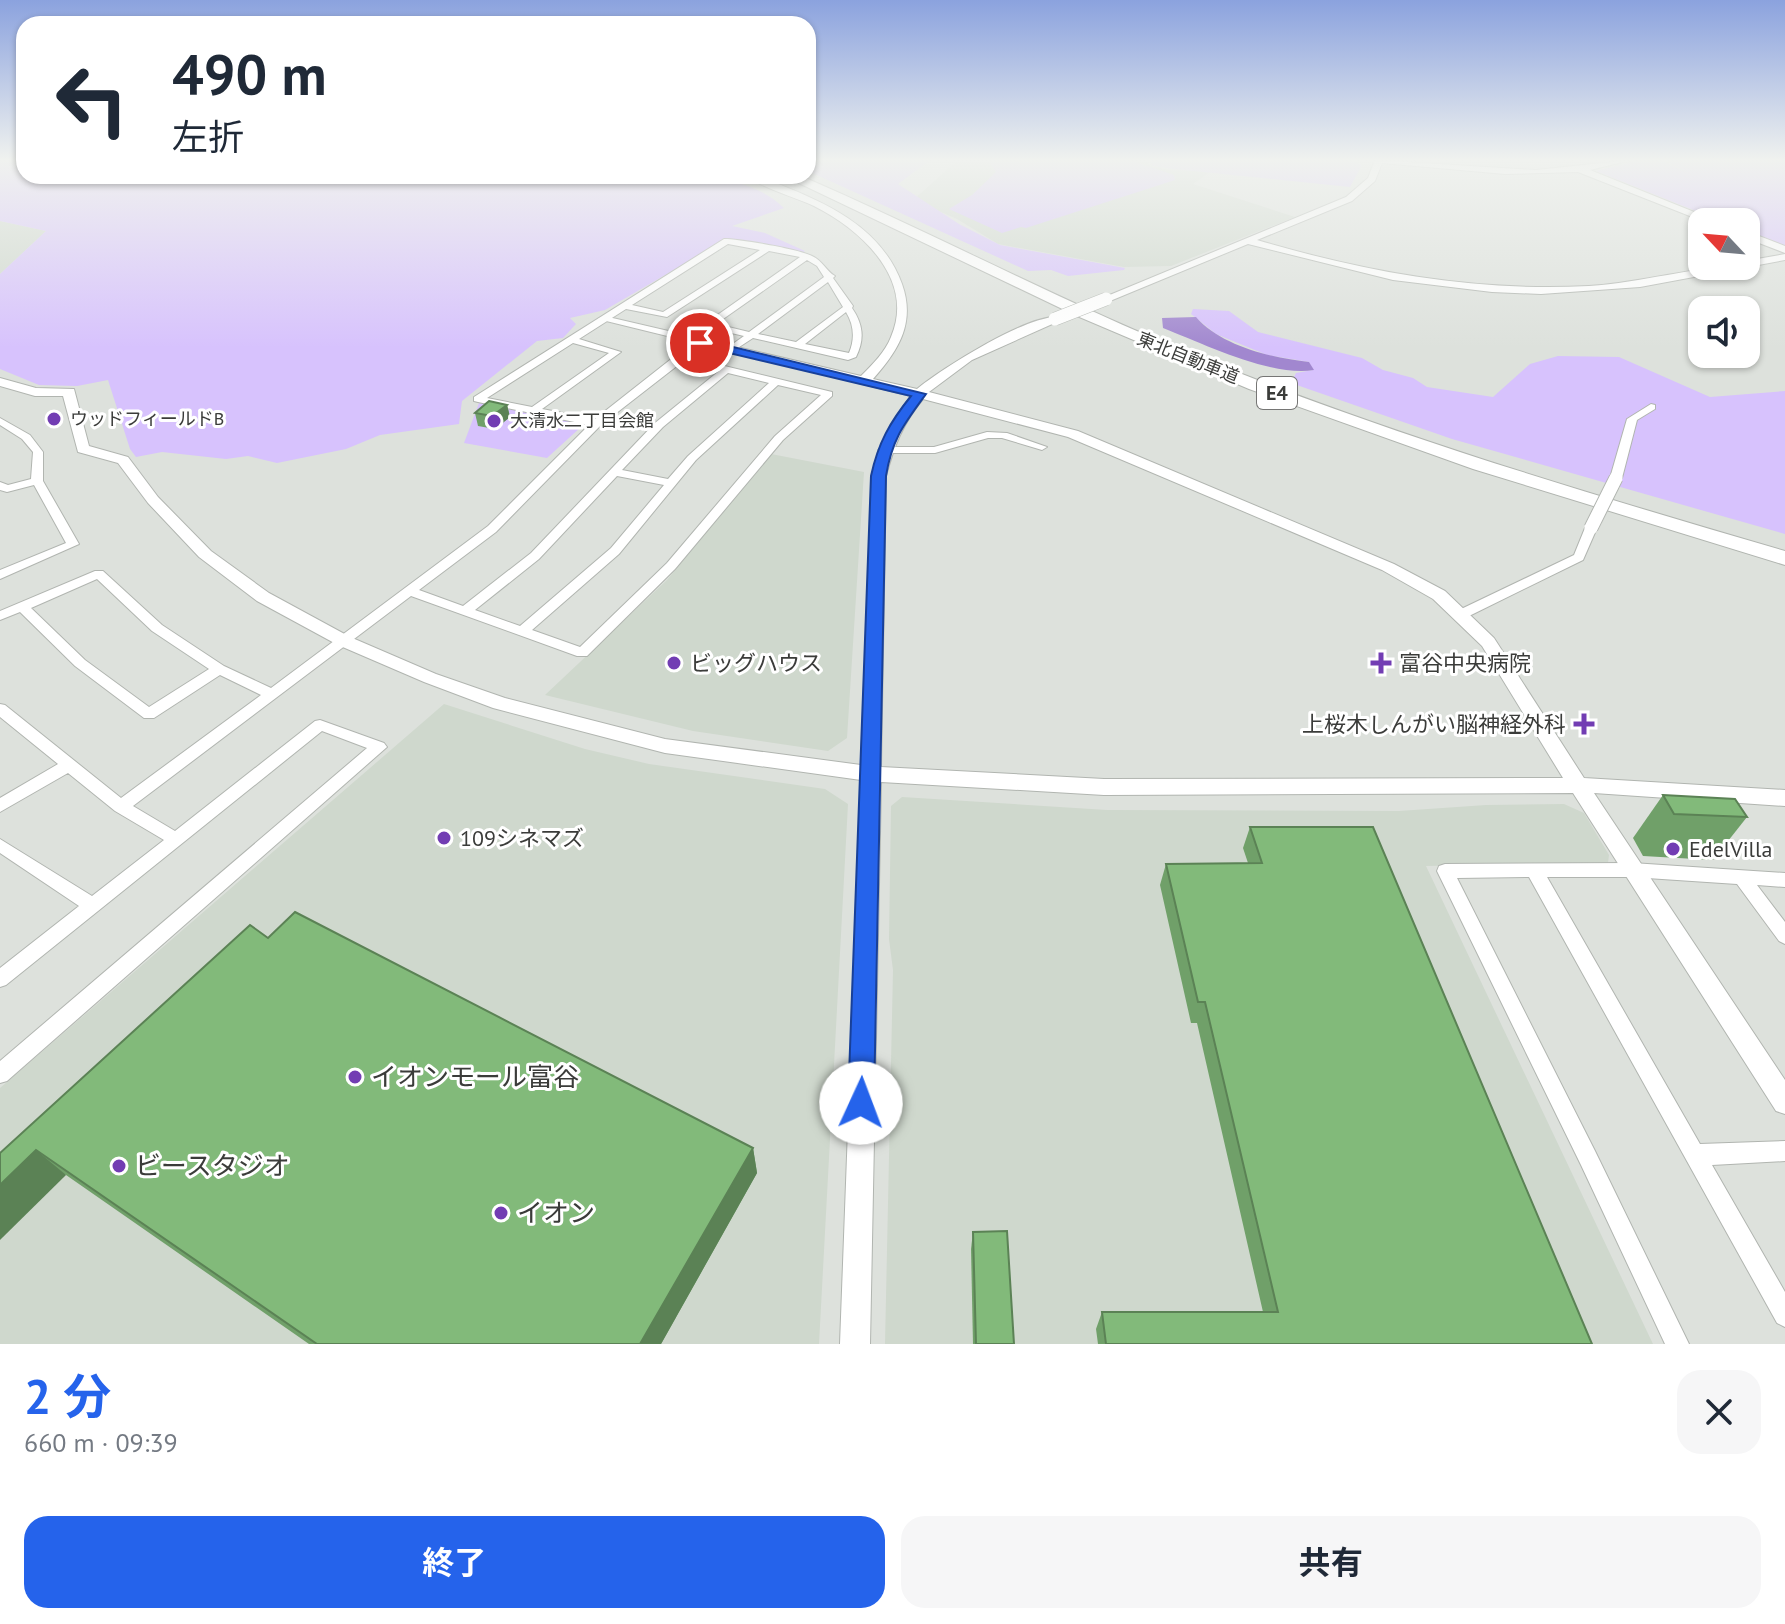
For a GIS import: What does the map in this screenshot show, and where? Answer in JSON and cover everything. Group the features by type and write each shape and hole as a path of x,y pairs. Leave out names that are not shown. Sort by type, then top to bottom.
{"highway":[{"name":"東北自動車道","path":"889,223 1077,311 1254,385 1477,464 1785,558"},
{"name":"東北自動車道","path":"908,223 1103,313 1267,380 1454,447 1785,547"}],"street":[{"path":"849,223 876,244 892,265 902,304 901,329 891,352 864,381"},
{"path":"855,1344 879,476 883,450 892,428 919,394 966,358 1292,223"},
{"path":"1760,240 1785,250"},
{"path":"597,423 478,399 727,241 807,256 831,276 849,306 858,332 853,355 848,357 709,325 807,256"},
{"path":"1248,241 1356,271 1496,289 1594,288 1688,275"},
{"path":"625,306 664,315 768,248"},
{"path":"1760,261 1785,257"},
{"path":"730,350 831,276"},
{"path":"797,346 849,306"},
{"path":"604,319 1030,420 1103,445 1388,567 1439,595 1488,642 1632,870 1785,1102"},
{"path":"534,410 616,352 572,340"},
{"path":"121,807 412,592 492,529 597,423 700,343"},
{"path":"412,592 582,653 643,596 779,438 828,394 678,358"},
{"path":"466,610 535,556 673,411 726,370"},
{"path":"0,382 29,391 69,392 83,449 123,460 153,500 205,554 263,597 344,641 472,693 581,726 665,746 870,774 1104,787 1581,785 1785,798"},
{"path":"523,631 615,551 670,483 722,428 776,382"},
{"path":"1462,614 1579,557 1616,478 1632,419 1651,407"},
{"path":"0,421 26,437 38,452 37,481 73,544 1,573"},
{"path":"883,450 935,450 987,435 1003,435 1042,447"},
{"path":"614,472 670,483"},
{"path":"0,485 7,489 37,481"},
{"path":"0,616 99,574 157,628 219,669 272,694"},
{"path":"22,607 80,663 149,714 219,669"},
{"path":"0,709 121,807 176,839"},
{"path":"0,979 320,725 379,747 0,1074"},
{"path":"0,806 67,766"},
{"path":"0,845 92,905"},
{"path":"1534,870 1785,1315"},
{"path":"1677,1344 1445,871 1632,870 1785,880"},
{"path":"1741,876 1785,936"},
{"path":"1695,1155 1785,1151"}],"shaded area":[{"path":"0,223 46,231 0,274"},
{"path":"8,223 741,223 732,226 765,233 805,251 802,253 727,239 605,310 570,318 576,324 563,338 537,341 462,401 459,424 380,435 346,449 277,463 248,456 226,459 162,452 136,457 130,449 108,380 77,386 39,385 0,369 0,274 46,231"},
{"path":"922,223 957,223 1000,245 1125,268 1068,276 1051,270 1028,271"},
{"path":"963,223 1281,223 1171,266 1124,267 998,244"},
{"path":"979,223 1042,223 1021,227 1002,233"},
{"path":"1760,223 1785,223 1785,246 1760,236"},
{"path":"1193,309 1229,311 1258,332 1362,358 1383,370 1413,378 1427,387 1493,397 1530,364 1558,356 1619,357 1710,397 1785,391 1785,534 1452,439 1291,383 1296,373 1313,370 1309,362 1267,355 1216,334 1191,314"},
{"path":"1196,317 1233,343 1264,354 1309,362 1314,370 1278,369 1258,364 1163,328 1162,318"},
{"path":"479,403 580,423 581,427 547,458 464,443"},
{"path":"771,454 864,472 847,738 828,751 693,731 545,695 667,580"},
{"path":"444,704 585,749 649,764 825,789 848,804 819,1344 0,1344 0,1088"},
{"path":"902,797 1107,810 1399,811 1564,804 1584,813 1609,855 1608,863 1426,866 1653,1344 885,1344 893,970 889,939 891,806"}],"building":[{"path":"489,401 507,405 492,416 475,413"},
{"path":"1663,795 1735,799 1747,817 1674,814"},
{"path":"1250,827 1373,827 1592,1344 1106,1344 1102,1312 1278,1312 1205,1002 1198,1002 1166,864 1262,863"},
{"name":"イオンモール富谷","path":"295,912 753,1148 640,1344 317,1344 36,1150 0,1185 0,1153 250,925 268,938"},
{"path":"1007,1231 1014,1344 976,1344 973,1232"}],"place":[{"name":"ウッドフィールドB","path":"54,419"},
{"name":"大清水二丁目会館","path":"494,421"},
{"name":"ビッグハウス","path":"674,663"},
{"name":"富谷中央病院","path":"1381,663"},
{"name":"上桜木しんがい脳神経外科","path":"1584,724"},
{"name":"109シネマズ","path":"444,838"},
{"name":"EdelVilla","path":"1673,849"},
{"name":"イオンモール富谷","path":"355,1077"},
{"name":"ビースタジオ","path":"119,1166"},
{"name":"イオン","path":"501,1213"}],"route":[{"path":"700,343 919,394 892,428 883,450 879,476 861,1103"}]}
